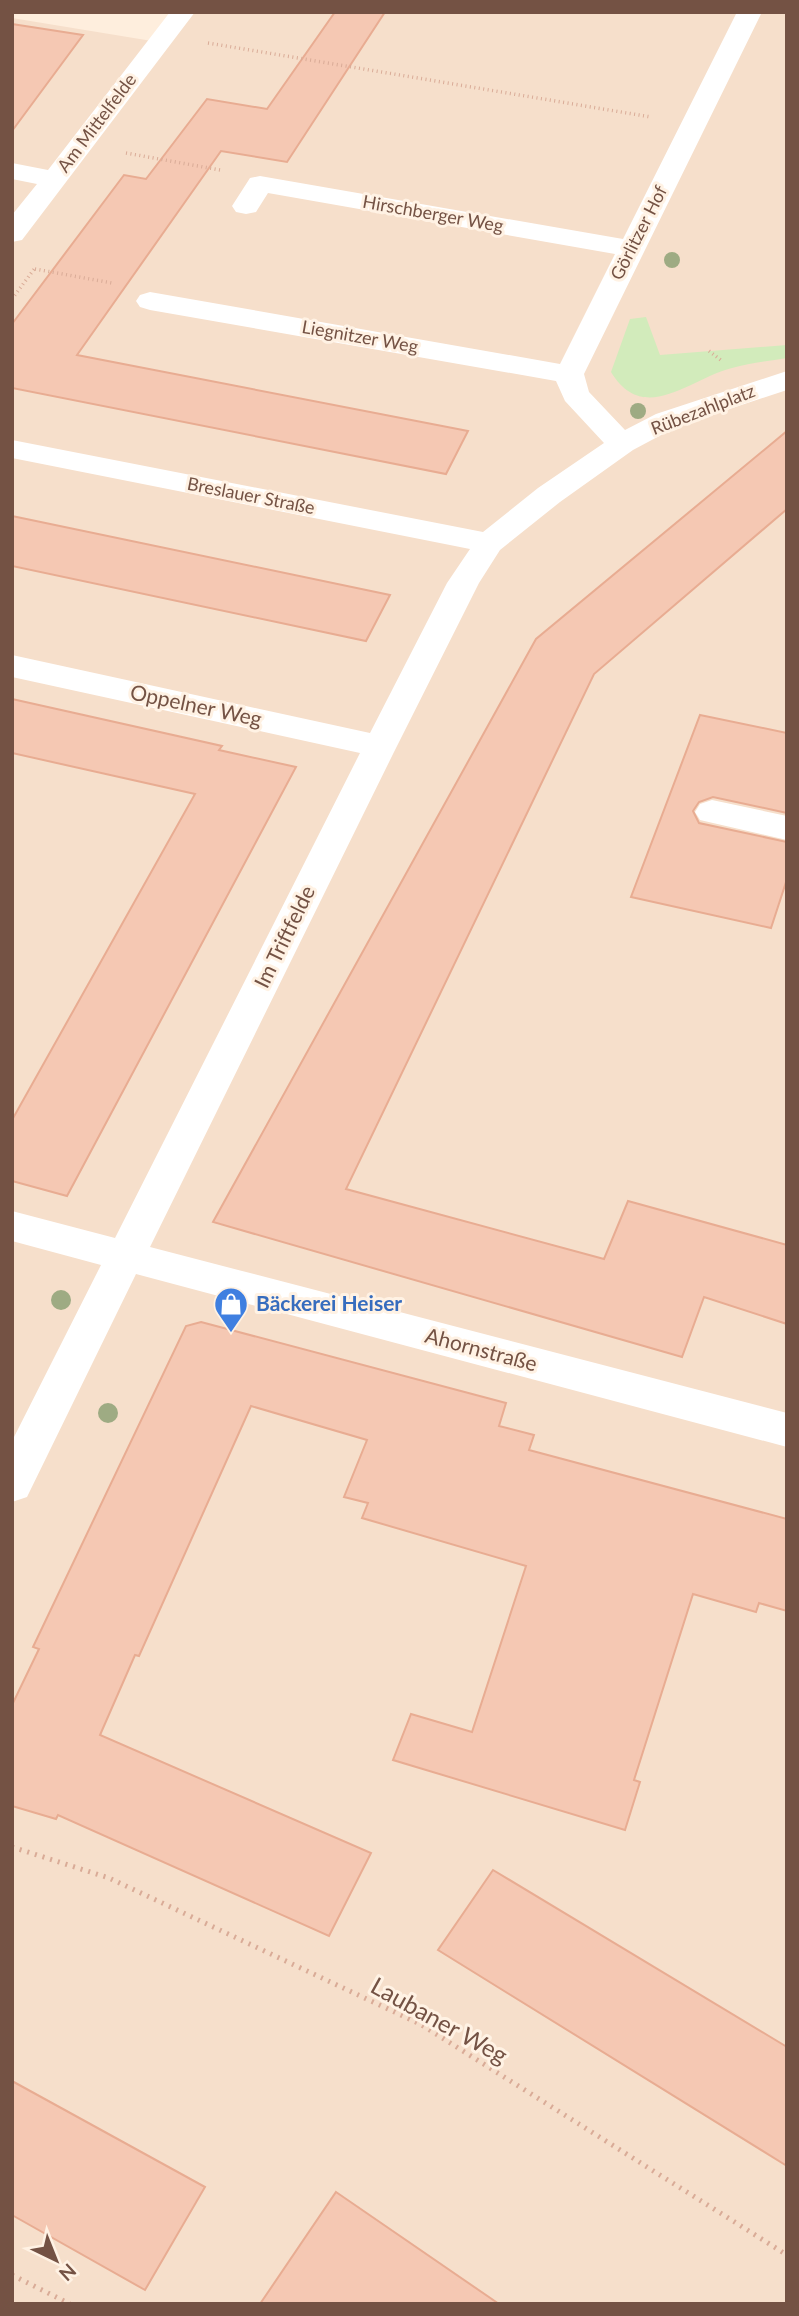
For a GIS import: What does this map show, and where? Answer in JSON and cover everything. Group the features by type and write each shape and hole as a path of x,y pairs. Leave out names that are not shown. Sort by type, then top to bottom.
{"street":[{"path":"152,12 181,15"},
{"name":"Görlitzer Hof","path":"569,374 750,12"},
{"name":"Am Mittelfelde","path":"12,234 181,15"},
{"path":"12,171 55,179"},
{"name":"Hirschberger Weg","path":"253,195 631,249"},
{"name":"Liegnitzer Weg","path":"150,300 569,374"},
{"path":"569,374 575,395 622,444"},
{"name":"Rübezahlplatz","path":"622,444 667,420 787,380"},
{"name":"Im Triftfelde","path":"12,1483 463,583 489,543 549,495 622,444"},
{"name":"Breslauer Straße","path":"12,449 489,543"},
{"name":"Oppelner Weg","path":"12,666 380,746"},
{"path":"712,812 787,828"},
{"name":"Ahornstraße","path":"12,1226 787,1430"}],"path":[{"path":"202,42 694,125"},
{"path":"121,152 243,174 253,195"},
{"path":"35,268 144,289 150,300"},
{"name":"Laubaner Weg","path":"12,1847 109,1878 420,2024 787,2255"},
{"path":"12,2275 70,2304"}],"shaded area":[{"path":"183,12 787,12 787,2304 12,2304 12,18 158,42"}],"green space":[{"path":"646,317 660,355 787,345 787,358 732,368 668,394 638,396 624,388 611,372 630,319"}],"building":[{"path":"335,12 385,12 287,162 221,151 77,355 468,431 446,474 12,388 12,324 124,175 146,179 207,99 267,109"},
{"path":"12,24 83,35 12,131"},
{"path":"787,431 787,509 594,674 346,1189 604,1259 628,1201 787,1245 787,1324 704,1297 682,1357 213,1222 536,639"},
{"path":"12,516 390,595 366,641 12,566"},
{"path":"12,699 222,746 219,750 296,767 67,1196 12,1181 12,1120 195,794 12,753"},
{"path":"700,715 787,733 787,813 713,797 699,802 693,811 699,823 787,842 787,879 771,928 631,897"},
{"path":"201,1322 506,1403 499,1426 534,1435 529,1450 787,1519 787,1611 759,1603 756,1612 693,1594 634,1780 640,1782 625,1830 393,1760 411,1714 472,1732 526,1566 362,1518 368,1503 344,1497 367,1440 251,1406 139,1656 135,1655 100,1735 371,1853 329,1936 58,1815 56,1819 12,1806 12,1705 39,1649 33,1647 186,1326"},
{"path":"493,1870 787,2047 787,2166 438,1950"},
{"path":"12,2081 205,2187 145,2290 12,2215"},
{"path":"336,2192 499,2304 260,2304"}],"place":[{"name":"Bäckerei Heiser","path":"231,1334"}]}
